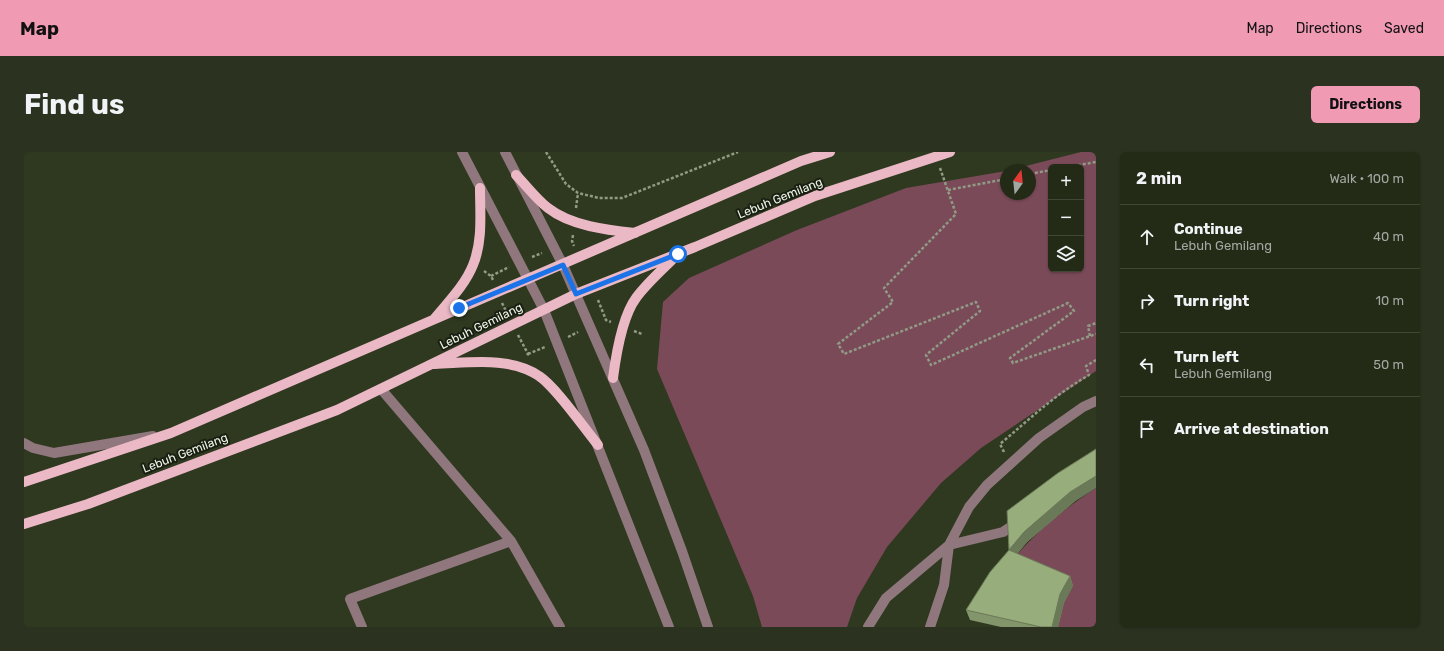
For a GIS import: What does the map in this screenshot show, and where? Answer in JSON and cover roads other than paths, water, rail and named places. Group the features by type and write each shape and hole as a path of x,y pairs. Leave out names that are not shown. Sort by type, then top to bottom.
{"main road":[{"name":"Lebuh Gemilang","path":"24,482 171,433 801,161 830,152"},
{"name":"Lebuh Gemilang","path":"24,524 88,504 322,415 576,294 678,254 815,196 950,152"},
{"path":"516,175 548,208 574,221 597,229 636,233"},
{"path":"434,319 462,286 474,264 480,235 480,188"},
{"path":"612,378 616,351 623,327 636,298 678,254"},
{"path":"431,364 496,363 524,368 540,376 556,392 598,445"}],"street":[{"path":"462,152 544,310 669,627"},
{"path":"505,152 563,265 644,450 682,551 708,627"},
{"path":"381,388 511,541 560,627"},
{"path":"930,627 944,585 950,545 969,507 987,485 1039,438 1083,407 1096,401"},
{"path":"24,442 33,448 54,453 171,433"},
{"path":"868,627 886,598 950,545 1003,532 1028,515"},
{"path":"362,627 350,599 511,541"}]}
